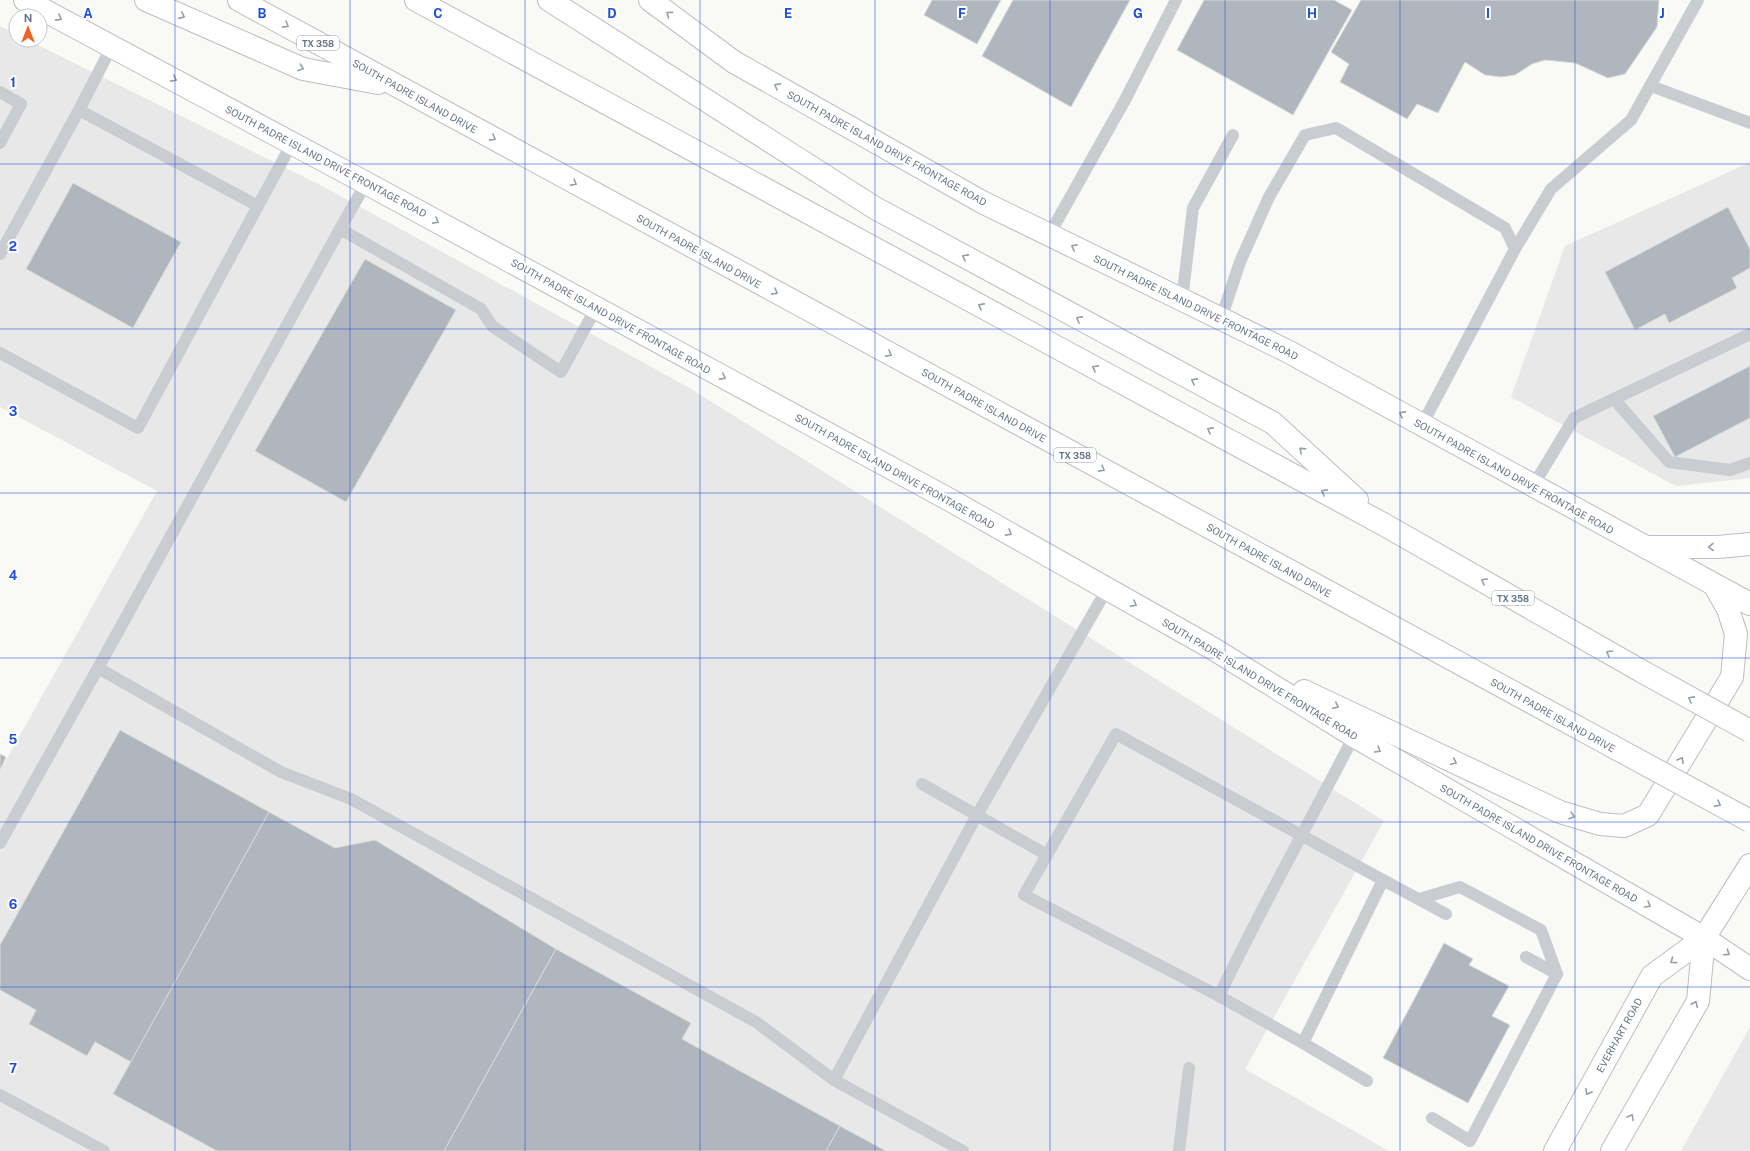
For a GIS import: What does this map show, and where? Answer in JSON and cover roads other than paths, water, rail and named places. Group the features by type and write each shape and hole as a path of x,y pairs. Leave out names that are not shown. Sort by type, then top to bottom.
{"main road":[{"name":"SOUTH PADRE ISLAND DRIVE FRONTAGE ROAD","path":"25,0 596,308 943,497 1107,589 1212,648 1354,736 1704,938 1750,969"},
{"path":"146,0 303,70 397,86"},
{"name":"SOUTH PADRE ISLAND DRIVE","path":"239,0 1750,821"},
{"name":"TX 358","path":"416,0 1383,524 1750,731"},
{"path":"549,0 875,208 1273,423 1383,524"},
{"name":"SOUTH PADRE ISLAND DRIVE FRONTAGE ROAD","path":"650,0 734,62 982,202 1289,352 1714,586 1750,604"},
{"path":"1645,547 1718,547 1750,544"},
{"path":"1212,648 1560,812 1600,824 1624,826 1648,815 1732,677 1736,634 1728,609 1714,586"},
{"name":"EVERHART ROAD","path":"1555,1151 1652,976 1704,938 1750,865"},
{"name":"EVERHART ROAD","path":"1612,1151 1698,1001 1704,938"}],"lane":[{"path":"1049,235 1125,100 1176,0"},
{"path":"1422,426 1515,249 1551,189 1631,120 1698,0"},
{"path":"0,254 79,110 112,46"},
{"path":"1651,86 1750,123"},
{"path":"0,92 22,104 0,143"},
{"path":"79,110 258,206"},
{"path":"1221,319 1240,262 1268,197 1305,135 1336,128 1505,228 1515,249"},
{"path":"1182,300 1193,208 1233,135"},
{"path":"0,353 138,428 292,143"},
{"path":"0,843 366,183"},
{"path":"340,229 481,309 492,326 561,372 596,308"},
{"path":"1533,486 1574,418 1750,334"},
{"path":"1614,399 1669,462 1730,470 1750,463"},
{"path":"834,1080 977,815 1107,589"},
{"path":"98,668 281,772 351,799 756,1022 834,1080 963,1151"},
{"path":"1367,1081 1219,996 1024,895 1116,734 1304,835 1446,914"},
{"path":"1219,996 1255,921 1304,835 1354,736"},
{"path":"922,784 1047,855"},
{"path":"1302,1043 1384,880"},
{"path":"1419,899 1460,887 1541,930 1557,974 1470,1141 1432,1118"},
{"path":"1526,957 1557,974"},
{"path":"1179,1151 1189,1068"},
{"path":"0,1095 104,1151"}]}
